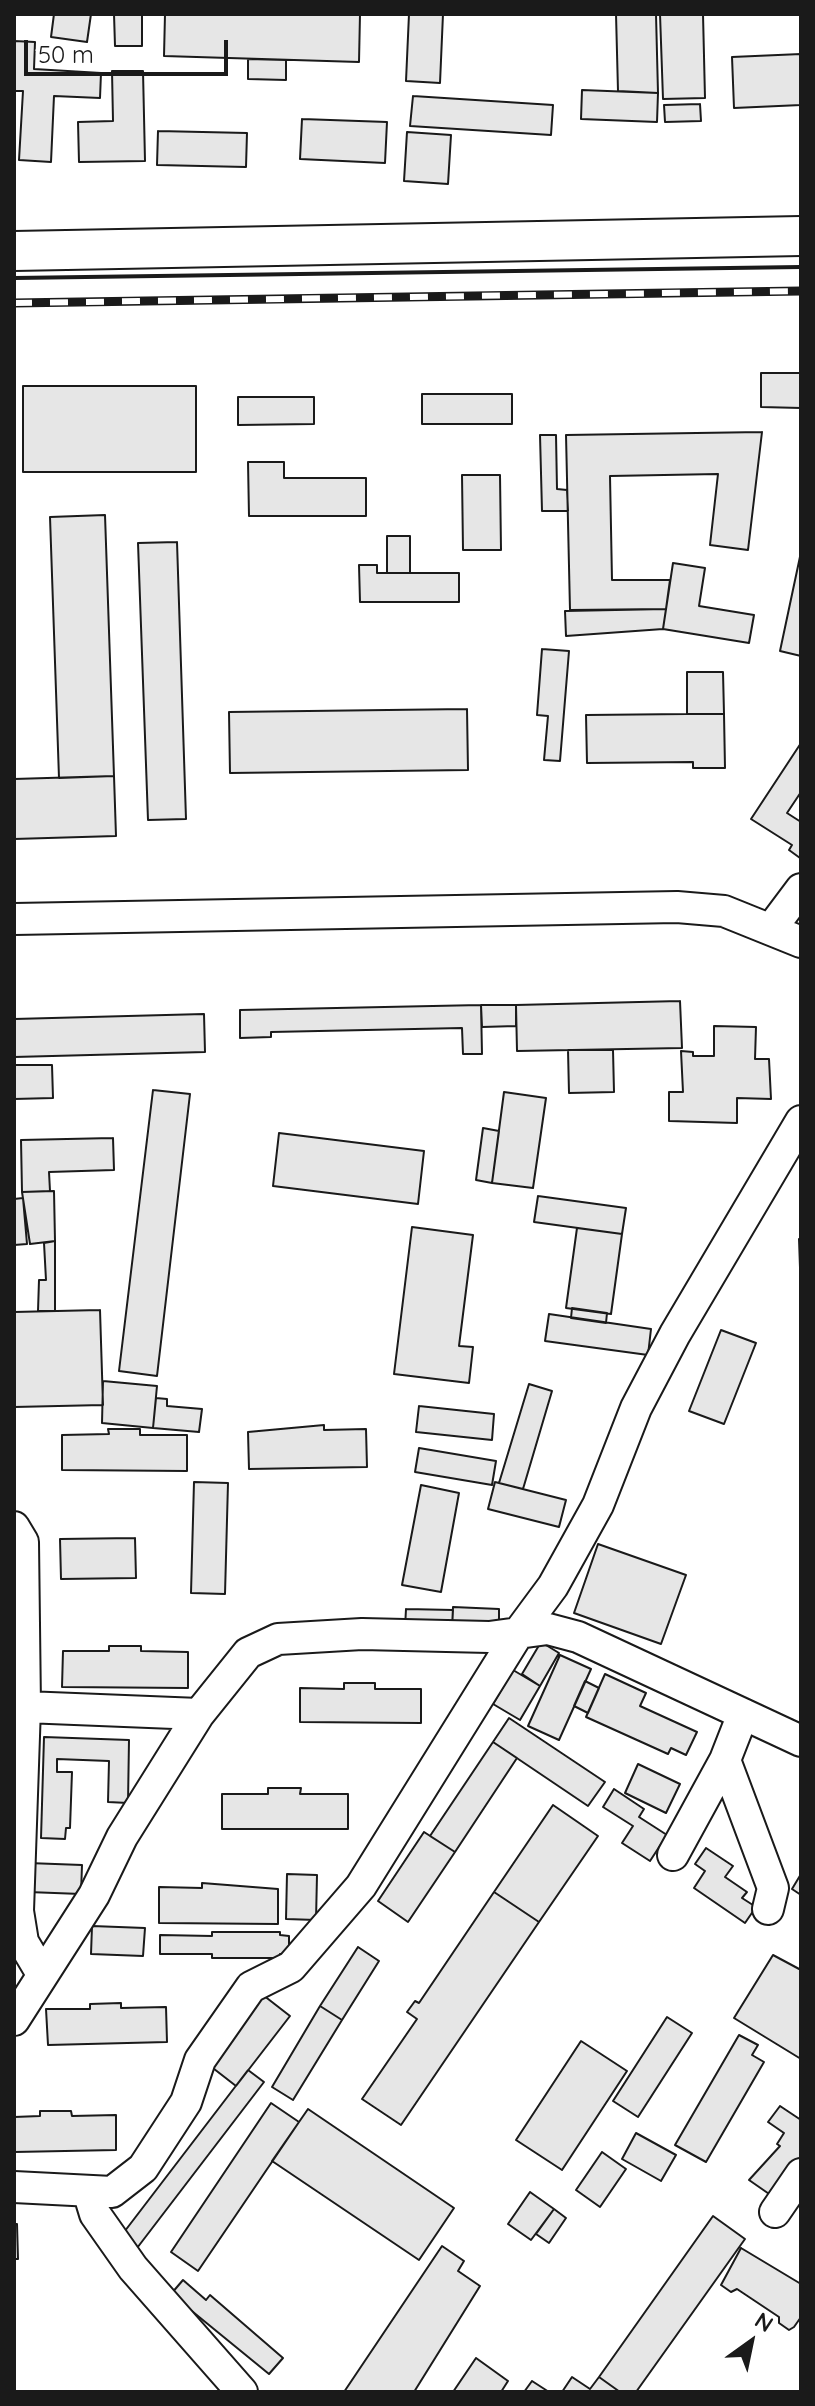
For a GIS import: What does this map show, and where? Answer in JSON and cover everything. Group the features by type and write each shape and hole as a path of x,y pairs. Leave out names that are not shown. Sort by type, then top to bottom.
{"main road":[{"path":"14,251 801,236"}],"street":[{"path":"771,929 801,889"},
{"path":"14,919 677,907 724,911 801,942"},
{"path":"14,2187 112,2192 143,2168 186,2102 200,2060 251,1987 291,1967 361,1886 519,1632 561,1573 598,1505 636,1408 675,1334 801,1121"},
{"path":"14,1527 23,1542 25,1707 18,1911 23,1942 42,1974"},
{"path":"14,2020 94,1895 122,1837 199,1714 248,1653 278,1639 362,1634 489,1637 548,1629 578,1637 801,1741"},
{"path":"25,1707 199,1714"},
{"path":"673,1855 725,1760 743,1714"},
{"path":"725,1760 773,1888 768,1909"},
{"path":"775,2212 801,2174"},
{"path":"88,2191 95,2214 133,2268 242,2392"}],"building":[{"path":"54,14 91,14 87,42 51,37"},
{"path":"114,14 142,14 142,46 115,46"},
{"path":"165,14 360,14 359,62 164,56"},
{"path":"409,14 443,14 440,83 406,81"},
{"path":"616,14 656,14 658,93 618,91"},
{"path":"660,14 703,14 705,98 663,99"},
{"path":"14,41 35,42 34,69 101,73 100,98 54,96 51,162 19,160 23,91 14,91"},
{"path":"801,54 801,105 734,108 732,57"},
{"path":"248,59 286,60 286,80 248,79"},
{"path":"112,71 143,71 145,161 79,162 78,122 113,121"},
{"path":"582,90 658,93 657,122 581,119"},
{"path":"413,96 553,105 551,135 410,126"},
{"path":"700,104 701,121 665,122 664,105"},
{"path":"302,119 387,122 385,163 300,159"},
{"path":"158,131 247,133 246,167 157,165"},
{"path":"407,132 451,135 448,184 404,181"},
{"path":"761,373 801,373 801,408 761,407"},
{"path":"23,386 196,386 196,472 23,472"},
{"path":"422,394 512,394 512,424 422,424"},
{"path":"238,397 314,397 314,424 238,425"},
{"path":"762,432 748,550 710,545 718,474 610,476 612,580 670,580 666,609 570,610 566,435"},
{"path":"540,435 556,435 557,489 567,490 568,511 542,511"},
{"path":"248,462 284,462 284,478 366,478 366,516 249,516"},
{"path":"462,475 500,475 501,550 463,550"},
{"path":"105,515 114,776 59,778 50,517"},
{"path":"387,536 410,536 410,573 387,573"},
{"path":"177,542 186,819 148,820 138,543"},
{"path":"801,552 801,656 780,651"},
{"path":"673,563 705,568 699,606 754,615 749,643 663,629"},
{"path":"359,565 377,565 377,573 459,573 459,602 360,602"},
{"path":"666,609 663,629 566,636 565,611"},
{"path":"542,649 569,651 560,761 544,760 548,716 537,715"},
{"path":"687,672 723,672 724,714 687,714"},
{"path":"467,709 468,770 230,773 229,712"},
{"path":"724,714 725,768 693,768 693,762 587,763 586,715"},
{"path":"801,743 801,792 787,813 801,822 800,858 789,850 792,845 751,819"},
{"path":"114,776 116,836 14,839 14,779"},
{"path":"680,1001 682,1048 517,1051 516,1005"},
{"path":"481,1005 516,1005 516,1026 482,1027"},
{"path":"481,1005 482,1054 463,1054 462,1028 271,1032 271,1037 240,1038 240,1010"},
{"path":"204,1014 205,1052 14,1057 14,1019"},
{"path":"714,1026 756,1027 755,1059 769,1059 771,1099 737,1098 737,1123 669,1121 669,1092 683,1092 681,1051 693,1052 693,1056 714,1056"},
{"path":"568,1050 613,1050 614,1092 569,1093"},
{"path":"14,1065 52,1065 53,1098 14,1099"},
{"path":"153,1090 190,1094 157,1376 119,1371"},
{"path":"504,1092 546,1098 533,1188 492,1183"},
{"path":"483,1128 499,1131 492,1183 476,1180"},
{"path":"279,1133 424,1151 418,1204 273,1186"},
{"path":"113,1138 114,1170 49,1172 50,1191 22,1192 21,1140"},
{"path":"54,1191 55,1241 30,1244 22,1192"},
{"path":"538,1196 626,1208 622,1234 534,1222"},
{"path":"23,1198 27,1244 14,1245 14,1199"},
{"path":"412,1227 473,1235 459,1346 473,1347 469,1383 394,1374"},
{"path":"577,1228 622,1234 611,1314 566,1308"},
{"path":"799,1239 801,1239 801,1296"},
{"path":"55,1241 55,1311 38,1311 39,1280 46,1280 44,1243"},
{"path":"572,1308 607,1313 606,1323 571,1318"},
{"path":"100,1310 103,1405 14,1407 14,1312"},
{"path":"549,1314 651,1329 648,1355 545,1341"},
{"path":"721,1330 756,1343 724,1424 689,1411"},
{"path":"103,1381 157,1386 153,1428 102,1423"},
{"path":"529,1384 552,1391 523,1489 499,1483"},
{"path":"156,1398 167,1399 167,1406 202,1409 199,1432 153,1428"},
{"path":"419,1406 494,1414 492,1440 416,1432"},
{"path":"324,1425 324,1430 366,1429 367,1467 249,1469 248,1432"},
{"path":"108,1429 140,1429 140,1435 187,1435 187,1471 62,1470 62,1435 109,1434"},
{"path":"419,1448 496,1461 492,1485 415,1472"},
{"path":"194,1482 228,1483 225,1594 191,1593"},
{"path":"495,1482 566,1500 559,1527 488,1509"},
{"path":"421,1485 459,1493 441,1592 402,1585"},
{"path":"135,1538 136,1578 61,1579 60,1539"},
{"path":"598,1544 686,1575 661,1644 574,1613"},
{"path":"453,1607 499,1609 499,1630 452,1629"},
{"path":"406,1609 453,1610 452,1629 405,1628"},
{"path":"541,1642 559,1653 540,1686 522,1674"},
{"path":"109,1646 141,1646 141,1651 188,1652 188,1688 62,1687 63,1651 109,1651"},
{"path":"560,1655 591,1669 559,1740 528,1726"},
{"path":"513,1670 540,1686 520,1720 493,1704"},
{"path":"605,1674 646,1693 640,1706 697,1732 686,1755 671,1748 668,1754 586,1717"},
{"path":"585,1681 599,1688 588,1713 574,1706"},
{"path":"344,1683 375,1683 375,1689 421,1689 421,1723 300,1722 300,1688 344,1689"},
{"path":"509,1718 605,1782 588,1806 493,1742"},
{"path":"44,1737 129,1740 128,1803 108,1802 109,1761 57,1759 57,1772 72,1772 70,1828 66,1828 65,1839 41,1838"},
{"path":"493,1742 517,1758 455,1852 430,1836"},
{"path":"638,1764 680,1784 666,1813 625,1793"},
{"path":"268,1788 301,1788 300,1794 348,1794 348,1829 222,1829 222,1794 268,1794"},
{"path":"614,1789 644,1809 639,1817 667,1835 650,1861 622,1843 633,1826 603,1807"},
{"path":"553,1805 598,1836 539,1922 494,1892"},
{"path":"424,1832 455,1852 408,1922 378,1901"},
{"path":"706,1848 733,1866 725,1877 747,1892 742,1898 756,1907 745,1923 694,1888 705,1871 695,1864"},
{"path":"28,1863 82,1865 81,1894 28,1892"},
{"path":"287,1874 317,1875 316,1920 286,1919"},
{"path":"801,1874 801,1895 792,1889"},
{"path":"202,1883 278,1889 278,1924 159,1923 159,1887 202,1888"},
{"path":"494,1892 539,1922 401,2125 362,2099 417,2019 407,2012 415,2001 419,2003"},
{"path":"92,1926 145,1928 143,1956 91,1954"},
{"path":"212,1932 280,1932 280,1935 289,1936 289,1954 280,1954 280,1958 212,1958 212,1954 160,1954 160,1935 212,1936"},
{"path":"358,1947 379,1961 342,2020 320,2006"},
{"path":"773,1955 801,1970 801,2059 734,2018"},
{"path":"263,1995 290,2016 236,2086 209,2065"},
{"path":"121,2003 121,2008 166,2007 167,2042 48,2045 46,2009 90,2009 90,2004"},
{"path":"320,2006 342,2020 293,2100 272,2087"},
{"path":"667,2017 692,2033 638,2117 613,2101"},
{"path":"739,2035 758,2045 752,2055 764,2062 706,2162 675,2145"},
{"path":"581,2041 627,2071 562,2170 516,2140"},
{"path":"248,2070 264,2082 134,2252 118,2240"},
{"path":"271,2103 299,2122 198,2271 171,2252"},
{"path":"780,2106 801,2120 801,2156 772,2196 749,2180 780,2146 777,2144 784,2133 768,2122"},
{"path":"308,2109 454,2208 419,2260 272,2161"},
{"path":"40,2111 71,2111 72,2116 116,2115 116,2150 14,2152 14,2117 40,2116"},
{"path":"636,2133 676,2155 661,2181 622,2159"},
{"path":"602,2152 626,2169 600,2207 576,2190"},
{"path":"530,2192 554,2209 531,2240 508,2224"},
{"path":"554,2209 566,2218 549,2243 536,2234"},
{"path":"713,2216 745,2239 636,2392 620,2392 599,2377"},
{"path":"14,2224 17,2224 18,2259 14,2259"},
{"path":"442,2246 464,2261 458,2271 480,2286 414,2392 344,2392"},
{"path":"741,2248 801,2284 801,2317 794,2327 789,2330 779,2323 779,2317 737,2289 731,2292 721,2285"},
{"path":"183,2280 206,2300 210,2295 283,2358 269,2374 171,2294"},
{"path":"476,2358 508,2381 501,2392 453,2392"},
{"path":"572,2377 590,2389 599,2377 620,2392 562,2392"},
{"path":"532,2381 549,2392 524,2392"}],"railway":[{"path":"14,303 801,291"}],"wall":[{"path":"14,278 801,267"}]}
